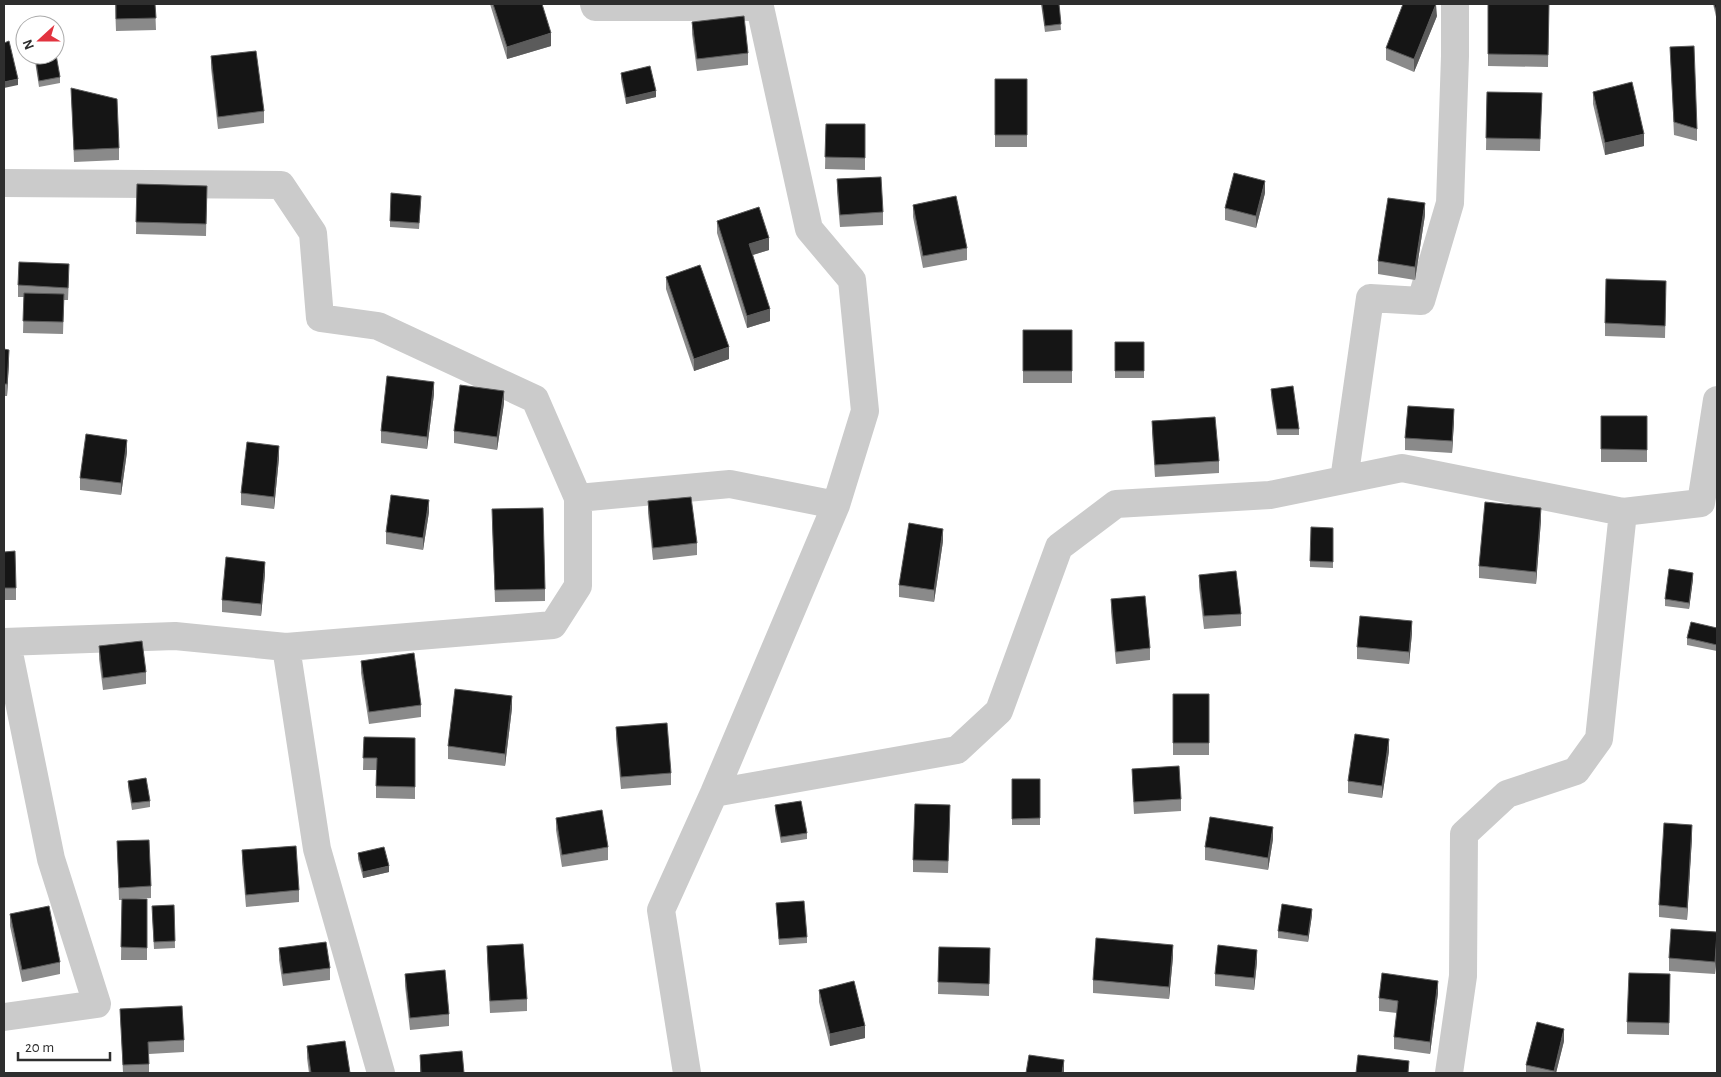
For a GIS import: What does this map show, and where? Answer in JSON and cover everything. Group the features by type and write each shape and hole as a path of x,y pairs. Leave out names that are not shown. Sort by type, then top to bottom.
{"street":[{"path":"594,4 595,6 760,7 808,229 852,280 865,410 836,504 714,794 661,910 687,1073"},
{"path":"1344,480 1370,298 1421,300 1450,203 1455,4"},
{"path":"4,183 281,185 313,233 320,318 378,326 535,399 578,498 578,586 552,625 286,647 175,636 5,642 51,859 97,1004 4,1017"},
{"path":"714,794 957,750 999,711 1059,547 1116,504 1270,495 1402,468 1623,512 1701,503 1717,400"},
{"path":"578,498 730,484 836,504"},
{"path":"1449,1073 1463,976 1464,834 1507,794 1576,771 1599,739 1623,512"},
{"path":"286,647 317,849 381,1073"}],"building":[{"path":"116,4 155,4 156,18 116,19"},
{"path":"493,4 542,4 551,33 507,47"},
{"path":"1042,4 1059,4 1061,24 1045,26"},
{"path":"1403,4 1436,4 1414,59 1386,48"},
{"path":"1488,4 1549,4 1548,55 1488,54"},
{"path":"744,16 748,53 697,59 692,22"},
{"path":"9,41 18,79 4,82 4,43"},
{"path":"1694,46 1697,129 1674,122 1670,47"},
{"path":"256,51 264,111 218,117 211,56"},
{"path":"37,65 58,65 60,77 39,81"},
{"path":"650,66 656,91 626,98 621,73"},
{"path":"995,79 1027,79 1027,135 995,135"},
{"path":"1632,82 1644,134 1605,143 1593,92"},
{"path":"71,88 117,99 119,148 74,150"},
{"path":"1487,92 1542,93 1540,139 1486,138"},
{"path":"826,124 865,124 865,158 825,157"},
{"path":"1234,173 1265,181 1256,216 1225,208"},
{"path":"881,177 883,212 840,215 837,179"},
{"path":"137,184 207,186 206,224 136,222"},
{"path":"391,193 421,196 419,223 390,221"},
{"path":"956,196 967,248 923,256 913,205"},
{"path":"1388,198 1425,203 1415,267 1378,261"},
{"path":"759,207 769,238 749,244 770,309 747,316 717,221"},
{"path":"19,262 69,264 68,288 18,285"},
{"path":"700,265 729,347 694,359 666,277"},
{"path":"1606,279 1666,281 1665,326 1605,323"},
{"path":"24,293 64,294 63,322 23,321"},
{"path":"1023,330 1072,330 1072,371 1023,371"},
{"path":"1115,342 1144,342 1144,371 1115,371"},
{"path":"4,349 9,350 7,384 4,384"},
{"path":"387,376 434,382 427,437 381,431"},
{"path":"460,385 504,391 497,437 454,431"},
{"path":"1293,386 1299,429 1277,429 1271,389"},
{"path":"1408,406 1454,409 1452,441 1405,438"},
{"path":"1601,416 1647,416 1647,450 1601,449"},
{"path":"1215,417 1219,461 1155,465 1152,421"},
{"path":"86,434 127,440 121,483 80,478"},
{"path":"247,442 279,446 274,497 241,493"},
{"path":"391,495 429,500 423,538 386,532"},
{"path":"691,497 697,543 653,548 648,501"},
{"path":"1485,502 1541,508 1536,572 1479,566"},
{"path":"543,508 545,589 495,590 492,509"},
{"path":"909,523 943,529 934,590 899,585"},
{"path":"1311,527 1333,528 1333,562 1310,561"},
{"path":"15,551 16,588 4,588 4,552"},
{"path":"226,557 265,562 261,604 222,600"},
{"path":"1669,569 1693,573 1689,603 1665,599"},
{"path":"1236,571 1241,614 1204,616 1199,575"},
{"path":"1145,596 1150,648 1116,652 1111,599"},
{"path":"1360,616 1412,621 1409,652 1357,647"},
{"path":"1691,622 1717,628 1717,645 1687,638"},
{"path":"142,641 146,672 103,678 99,646"},
{"path":"414,653 421,705 369,712 361,661"},
{"path":"455,689 512,696 505,754 448,746"},
{"path":"1173,694 1209,694 1209,743 1173,743"},
{"path":"667,723 671,773 621,777 616,727"},
{"path":"1355,734 1389,739 1382,786 1348,781"},
{"path":"364,737 415,738 415,787 376,786 377,758 363,758"},
{"path":"1179,766 1181,799 1134,802 1132,769"},
{"path":"146,778 150,801 132,803 128,781"},
{"path":"1012,779 1040,779 1040,818 1012,819"},
{"path":"801,801 807,833 781,837 775,805"},
{"path":"915,804 950,805 948,861 913,860"},
{"path":"602,810 608,847 562,855 556,818"},
{"path":"1210,817 1273,827 1268,858 1205,847"},
{"path":"1664,823 1692,825 1687,908 1659,905"},
{"path":"149,840 151,886 119,888 117,841"},
{"path":"296,846 299,890 246,895 242,850"},
{"path":"384,847 389,866 363,872 358,853"},
{"path":"122,899 147,899 147,948 121,947"},
{"path":"804,901 807,937 779,939 776,903"},
{"path":"1282,904 1312,909 1308,936 1278,931"},
{"path":"174,905 175,941 154,942 152,906"},
{"path":"49,906 60,962 22,970 10,914"},
{"path":"1671,929 1717,932 1715,962 1669,958"},
{"path":"1096,938 1173,945 1169,987 1093,980"},
{"path":"326,942 330,968 283,974 279,948"},
{"path":"523,944 527,999 490,1001 487,946"},
{"path":"1218,945 1257,950 1254,978 1215,974"},
{"path":"939,947 990,948 989,984 938,982"},
{"path":"445,970 449,1014 410,1018 405,974"},
{"path":"1382,973 1438,981 1430,1042 1394,1037 1398,1001 1379,998"},
{"path":"1629,973 1670,974 1669,1023 1627,1022"},
{"path":"854,981 865,1026 830,1034 819,990"},
{"path":"182,1006 184,1040 148,1042 149,1064 123,1065 120,1009"},
{"path":"1537,1022 1564,1029 1554,1071 1526,1065"},
{"path":"345,1041 350,1073 311,1073 307,1046"},
{"path":"462,1051 464,1073 421,1073 420,1055"},
{"path":"1029,1055 1064,1060 1062,1073 1026,1073"},
{"path":"1358,1055 1409,1061 1408,1073 1356,1073"}]}
